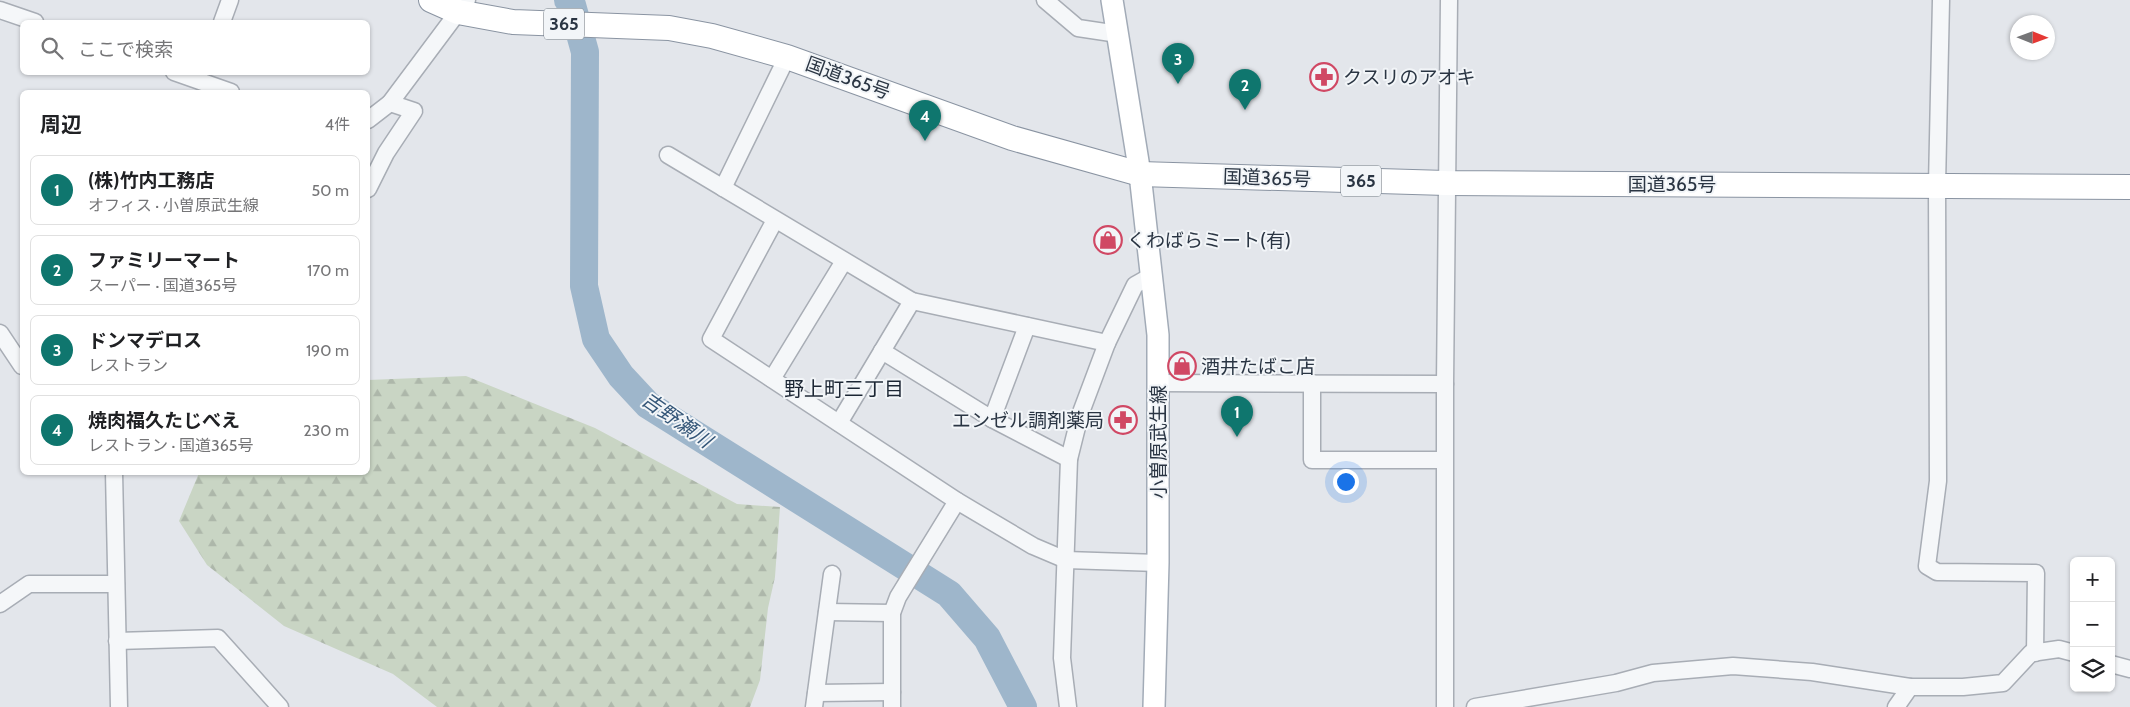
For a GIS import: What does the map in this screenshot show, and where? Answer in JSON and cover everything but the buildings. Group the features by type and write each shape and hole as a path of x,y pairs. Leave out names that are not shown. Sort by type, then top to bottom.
{"highway":[{"name":"国道365号","path":"431,0 462,6 513,22 669,28 712,36 787,57 1012,138 1140,174 1446,183 2130,187"}],"main road":[{"name":"小曽原武生線","path":"1112,0 1140,174 1158,334 1158,563 1154,707"}],"street":[{"path":"223,20 230,0"},
{"path":"1045,0 1078,28 1118,34"},
{"path":"1445,707 1444,384 1449,0"},
{"path":"1941,0 1938,186 1938,481 1928,566 1937,572 2036,573 2035,653"},
{"path":"370,118 390,103 462,6"},
{"path":"0,10 29,20"},
{"path":"723,188 787,57"},
{"path":"182,75 225,90"},
{"path":"370,185 386,153 414,111 390,103"},
{"path":"668,155 912,301 1107,343"},
{"path":"775,220 711,339 957,501 1033,546 1066,560 1158,563"},
{"path":"772,379 844,261"},
{"path":"1068,707 1062,658 1069,459 1080,415 1107,343 1135,284 1152,276"},
{"path":"839,423 912,301"},
{"path":"992,419 1027,326"},
{"path":"0,333 20,363"},
{"path":"882,351 992,419 1069,459"},
{"path":"1158,384 1444,384"},
{"path":"1312,384 1312,460 1444,460"},
{"path":"114,475 119,707"},
{"path":"832,574 815,700 892,699 892,612 898,597 957,501"},
{"path":"0,604 29,584 116,584"},
{"path":"827,612 892,612"},
{"path":"117,641 218,638 280,707"},
{"path":"1475,707 1616,683 1653,673 1734,666 1812,672 1910,687 1963,687 2002,683 2031,653 2059,649 2070,653"},
{"path":"2115,665 2130,669"},
{"path":"1896,707 1910,687"}],"green space":[{"path":"466,376 595,428 737,504 780,507 775,577 768,608 760,680 750,707 437,707 393,674 284,626 207,565 179,521 198,475 370,475 370,380"}],"waterway":[{"name":"吉野瀬川","path":"568,0 572,5 585,52 584,286 596,339 621,376 648,405 949,594 987,638 1023,707"}],"place":[{"name":"クスリのアオキ","path":"1324,77"},
{"name":"ドンマデロス","path":"1178,84"},
{"name":"ファミリーマート","path":"1245,110"},
{"name":"焼肉福久たじべえ","path":"925,141"},
{"name":"くわばらミート(有)","path":"1108,240"},
{"name":"酒井たばこ店","path":"1182,366"},
{"name":"エンゼル調剤薬局","path":"1123,420"},
{"name":"(株)竹内工務店","path":"1237,437"}],"district":[{"name":"野上町三丁目","path":"844,389"}]}
